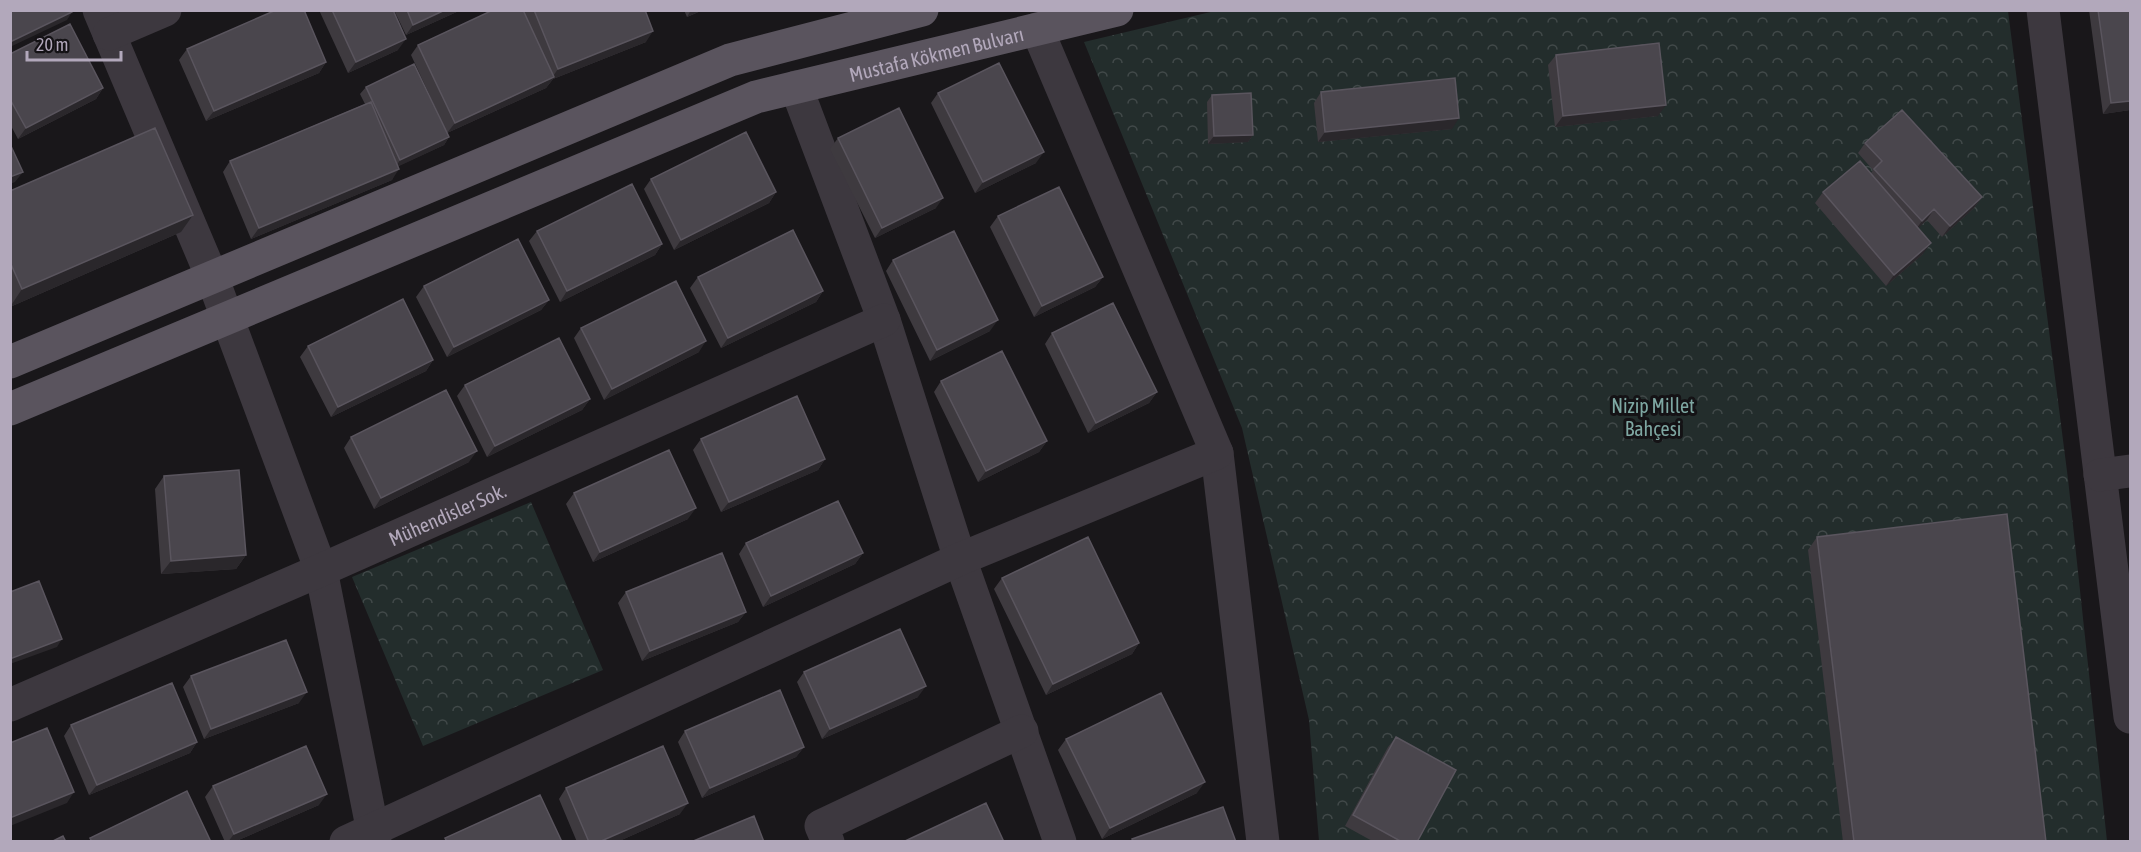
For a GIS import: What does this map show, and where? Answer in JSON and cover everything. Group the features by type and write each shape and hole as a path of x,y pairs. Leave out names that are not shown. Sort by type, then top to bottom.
{"main road":[{"path":"10,362 730,60 878,16 922,10"},
{"name":"Mustafa Kökmen Bulvarı","path":"10,409 756,97 1117,10"}],"street":[{"path":"165,10 104,22 212,277 321,570 365,838 960,559 1217,453"},
{"path":"2043,10 2115,473 2130,717"},
{"path":"1037,29 1217,453 1263,842"},
{"path":"796,87 884,320 960,559 1060,842"},
{"name":"Mühendisler Sok.","path":"10,705 321,570 884,320"},
{"path":"828,842 821,826 1022,732"}],"green space":[{"name":"Nizip Millet Bahçesi","path":"1219,10 2008,11 2068,479 2107,841 1319,841 1309,720 1242,428 1084,42"},
{"path":"531,502 603,670 423,746 352,577"}],"building":[{"path":"10,10 72,10 72,12 10,42"},
{"path":"276,10 304,10 326,62 214,111 187,49"},
{"path":"332,10 393,10 406,39 356,62"},
{"path":"407,10 445,10 413,25"},
{"path":"493,10 523,10 554,77 455,123 418,45"},
{"path":"534,10 645,10 653,31 558,69"},
{"path":"2098,10 2130,10 2130,101 2111,103"},
{"path":"70,24 103,88 26,128 10,99 10,54"},
{"path":"1659,43 1666,105 1563,116 1556,55"},
{"path":"999,63 1044,152 983,182 938,93"},
{"path":"414,64 449,137 400,160 366,87"},
{"path":"1455,78 1459,118 1325,132 1321,92"},
{"path":"1251,93 1253,135 1214,136 1212,95"},
{"path":"371,102 399,169 259,228 230,161"},
{"path":"899,108 943,198 882,228 838,138"},
{"path":"1902,110 1982,197 1950,226 1934,209 1922,221 1874,169 1882,161 1865,143"},
{"path":"155,128 193,215 22,289 10,262 10,191"},
{"path":"746,132 776,192 681,240 651,179"},
{"path":"10,144 23,172 10,177"},
{"path":"1860,161 1931,243 1894,275 1823,192"},
{"path":"632,184 662,244 567,291 537,231"},
{"path":"1059,187 1103,277 1042,306 998,216"},
{"path":"793,230 823,291 728,338 698,277"},
{"path":"954,231 998,320 937,350 893,260"},
{"path":"518,239 549,300 454,347 424,286"},
{"path":"676,281 706,341 612,389 581,328"},
{"path":"403,299 433,360 338,407 308,346"},
{"path":"1113,303 1157,392 1096,423 1052,333"},
{"path":"559,338 590,399 495,446 465,385"},
{"path":"1002,351 1047,441 986,471 941,381"},
{"path":"446,390 477,451 381,498 351,437"},
{"path":"797,396 825,459 729,502 701,439"},
{"path":"669,450 696,508 600,552 574,493"},
{"path":"239,470 246,555 171,561 164,476"},
{"path":"838,501 863,553 771,596 746,543"},
{"path":"2007,514 2046,842 1854,842 1817,537"},
{"path":"1088,537 1139,643 1053,684 1002,578"},
{"path":"722,553 746,612 650,651 626,592"},
{"path":"39,581 62,639 10,659 10,592"},
{"path":"900,629 926,686 830,729 804,672"},
{"path":"286,640 307,692 211,729 191,676"},
{"path":"172,683 197,742 97,785 71,725"},
{"path":"780,690 804,747 710,788 685,731"},
{"path":"1161,693 1205,782 1110,828 1066,739"},
{"path":"47,728 74,792 10,818 10,743"},
{"path":"1396,737 1456,770 1417,842 1402,842 1353,815"},
{"path":"306,746 327,794 234,834 213,786"},
{"path":"663,746 688,803 599,842 589,842 566,788"},
{"path":"187,791 211,842 92,842 90,838"},
{"path":"540,795 562,842 447,842 445,838"},
{"path":"986,803 1004,842 903,842"},
{"path":"1223,807 1236,842 1133,842 1132,839"},
{"path":"754,816 764,842 691,842"},
{"path":"63,836 66,842 51,842"}]}
